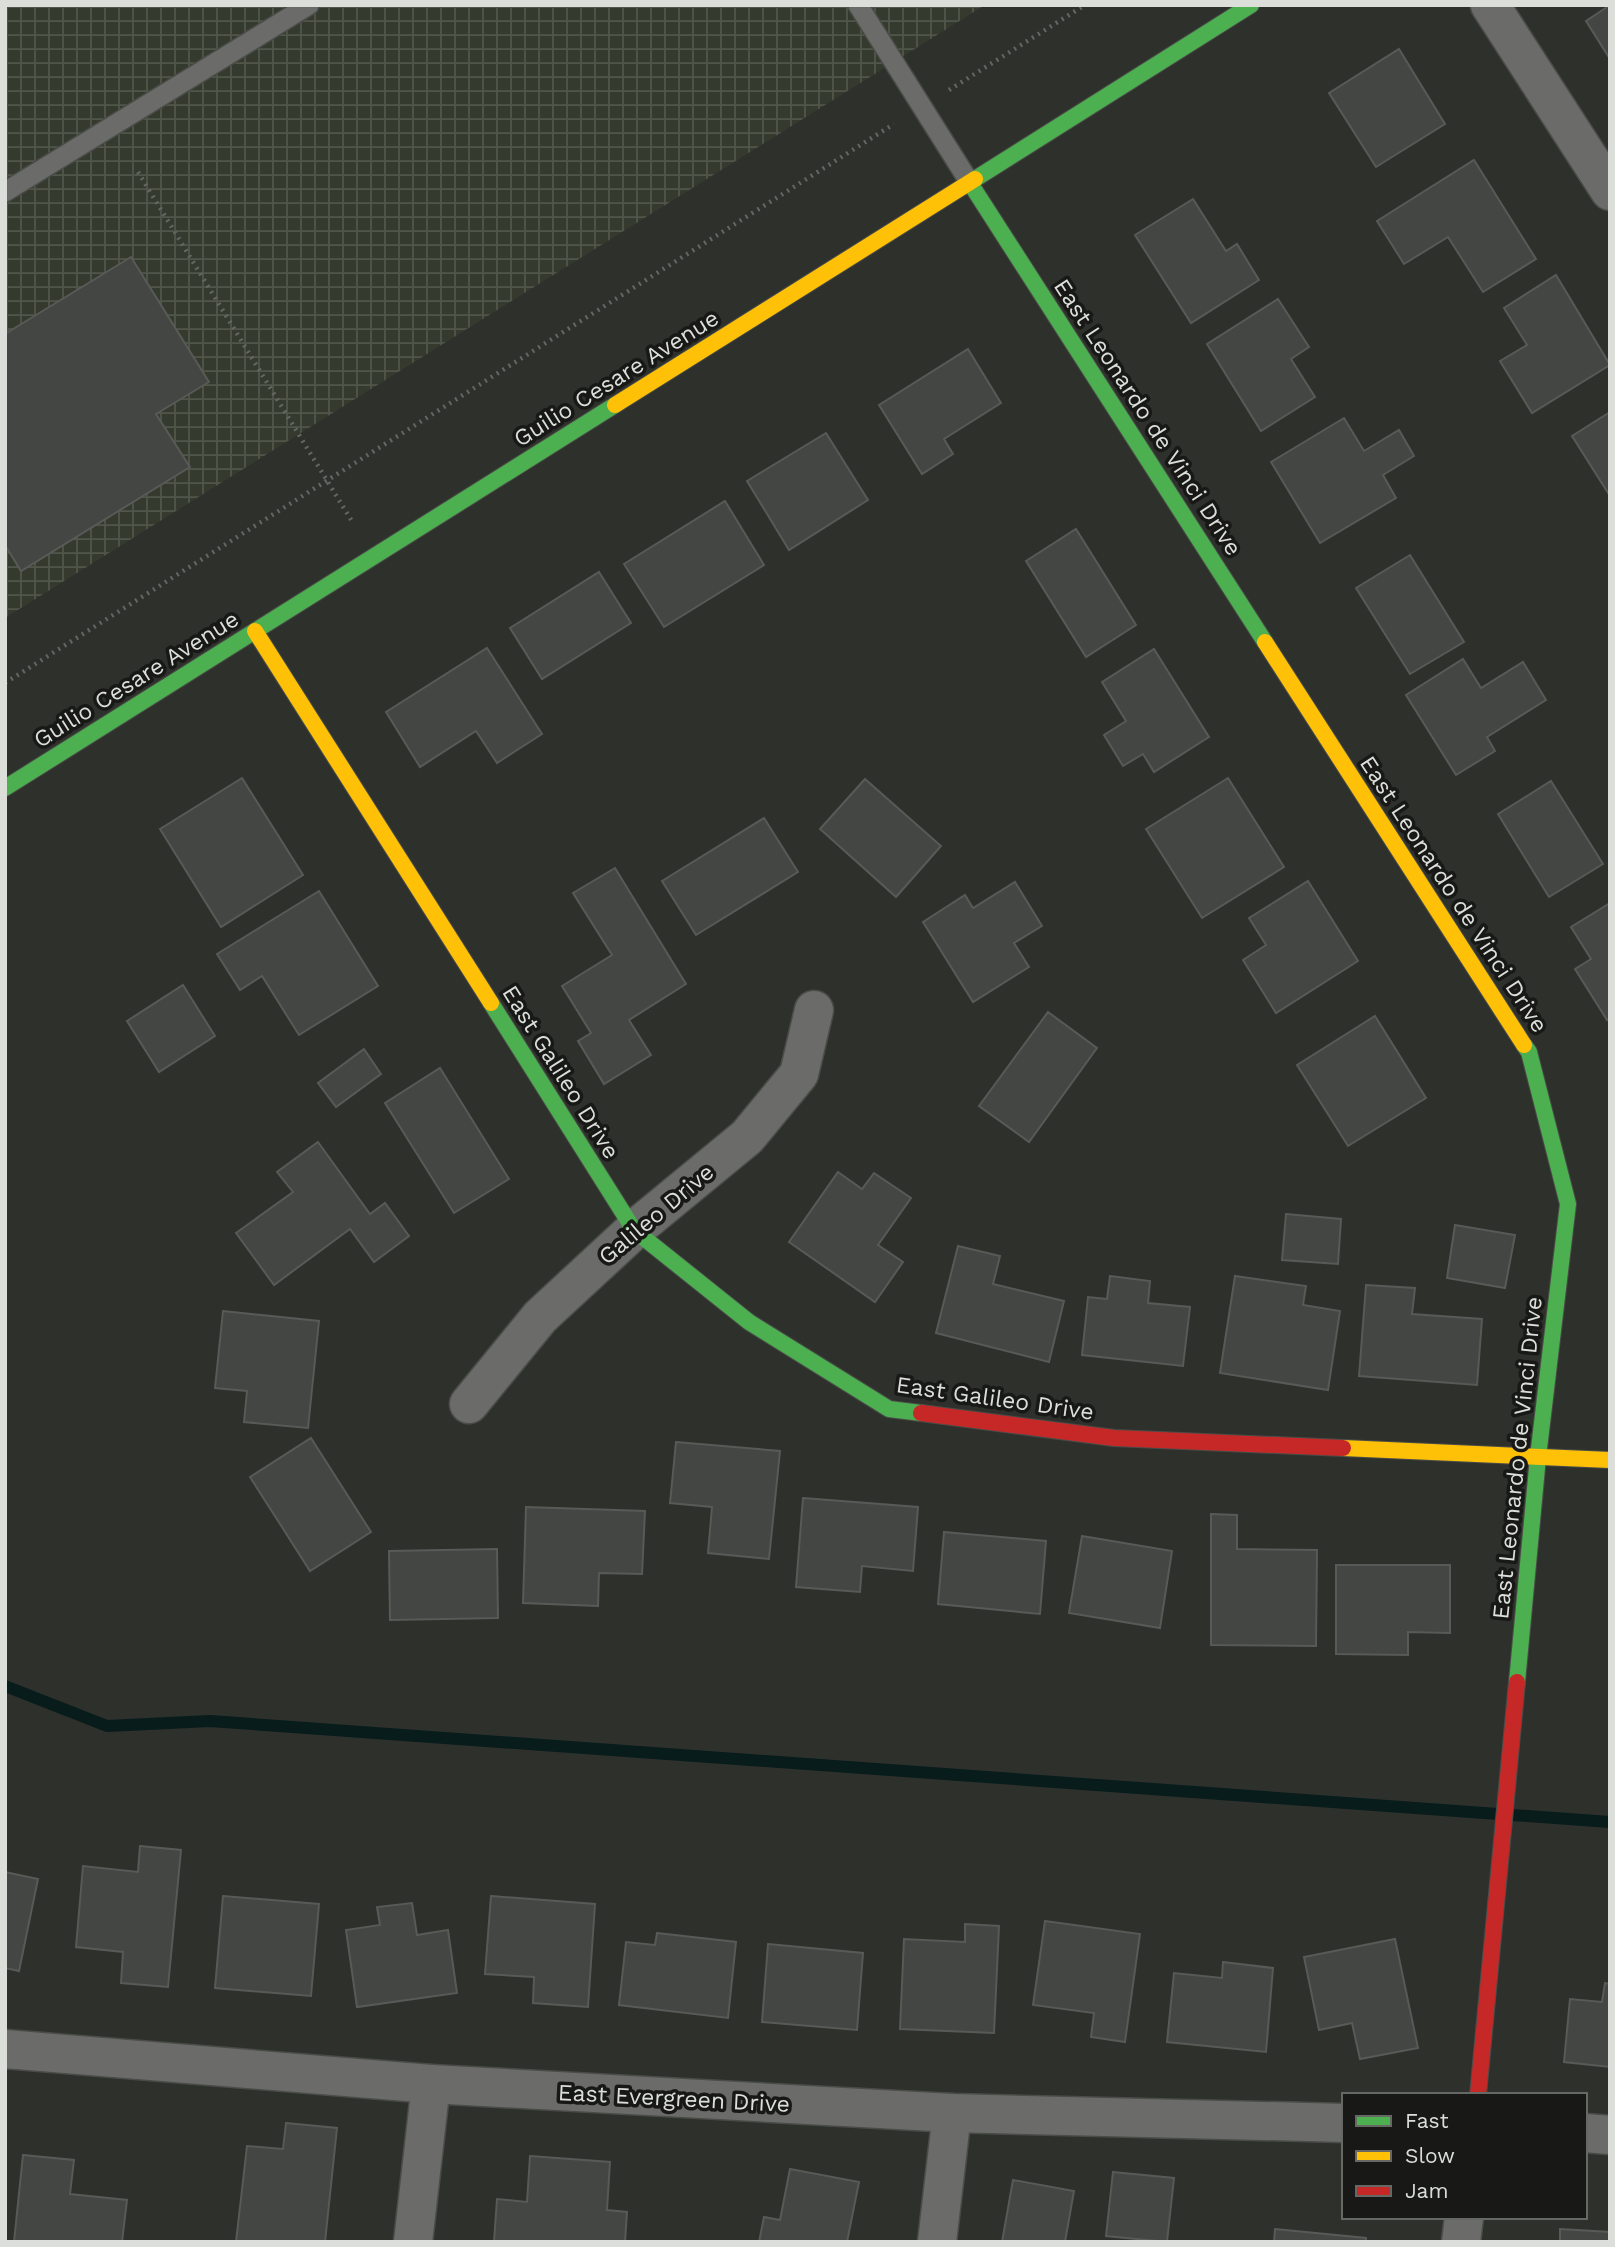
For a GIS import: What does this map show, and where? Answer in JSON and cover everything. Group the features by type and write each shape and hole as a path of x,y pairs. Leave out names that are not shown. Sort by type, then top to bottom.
{"street":[{"name":"Guilio Cesare Avenue","path":"5,788 1251,5"},
{"path":"1490,5 1610,191"},
{"name":"East Leonardo de Vinci Drive","path":"970,183 1529,1052 1568,1204 1538,1457 1478,2093"},
{"name":"East Galileo Drive","path":"255,631 634,1230 749,1322 889,1409 1114,1438 1610,1460"},
{"name":"Galileo Drive","path":"469,1404 540,1317 634,1230 747,1138 799,1074 814,1010"},
{"name":"East Evergreen Drive","path":"5,2049 431,2084 952,2113 1342,2123"},
{"path":"413,2242 431,2084"},
{"path":"937,2242 952,2113"},
{"path":"1587,2133 1610,2134"},
{"path":"1461,2242 1464,2219"}],"lane":[{"path":"5,192 309,5"},
{"path":"858,5 970,183"}],"path":[{"path":"5,682 1085,5"},
{"path":"138,172 373,557"}],"shaded area":[{"path":"5,5 985,5 5,618"}],"building":[{"path":"1610,5 1610,59 1586,21"},
{"path":"1399,49 1445,124 1376,167 1329,93"},
{"path":"1474,160 1536,259 1483,292 1448,237 1404,264 1377,221"},
{"path":"1193,199 1226,251 1237,244 1259,280 1191,323 1135,235"},
{"path":"131,257 209,382 156,414 190,467 21,571 5,545 5,334"},
{"path":"1556,275 1610,365 1532,413 1500,361 1527,345 1504,308"},
{"path":"1278,299 1309,347 1291,359 1315,397 1261,431 1207,344"},
{"path":"968,349 1001,403 944,439 953,454 922,474 879,405"},
{"path":"1610,412 1610,496 1572,436"},
{"path":"1344,418 1364,451 1399,430 1414,456 1383,475 1396,498 1320,543 1271,462"},
{"path":"826,433 868,500 789,550 747,481"},
{"path":"725,501 764,565 664,627 624,564"},
{"path":"1076,529 1136,625 1086,657 1026,561"},
{"path":"1410,555 1464,642 1410,674 1356,588"},
{"path":"599,572 631,623 542,679 510,628"},
{"path":"487,648 542,734 497,763 476,731 420,767 386,712"},
{"path":"1154,649 1209,737 1154,772 1143,754 1123,766 1104,735 1126,721 1102,682"},
{"path":"1463,659 1481,688 1523,662 1546,700 1487,737 1495,751 1456,775 1406,695"},
{"path":"242,778 303,875 221,927 160,829"},
{"path":"1228,778 1284,867 1202,918 1146,829"},
{"path":"865,779 941,846 896,897 820,829"},
{"path":"1551,781 1603,864 1549,897 1498,814"},
{"path":"764,818 798,872 696,935 662,881"},
{"path":"615,868 686,984 629,1020 651,1055 604,1084 578,1041 591,1033 562,986 612,955 573,893"},
{"path":"1308,881 1358,961 1276,1013 1243,960 1266,945 1249,918"},
{"path":"1015,882 1042,926 1014,943 1029,967 973,1002 923,922 965,895 973,908"},
{"path":"319,891 378,986 299,1035 262,976 240,990 217,954"},
{"path":"1610,903 1610,1018 1607,1020 1575,969 1591,959 1571,927"},
{"path":"183,985 215,1036 159,1072 127,1021"},
{"path":"1048,1012 1097,1048 1029,1142 979,1106"},
{"path":"1375,1016 1426,1098 1348,1146 1297,1065"},
{"path":"364,1049 381,1074 336,1107 318,1083"},
{"path":"440,1068 509,1179 454,1213 385,1103"},
{"path":"318,1142 370,1214 385,1203 409,1236 374,1262 350,1229 274,1285 236,1233 293,1192 277,1172"},
{"path":"838,1172 862,1189 874,1173 911,1198 878,1245 903,1262 875,1302 789,1242"},
{"path":"1286,1214 1341,1219 1338,1264 1282,1260"},
{"path":"1455,1225 1515,1235 1505,1288 1447,1278"},
{"path":"958,1246 1000,1256 993,1284 1064,1301 1049,1362 936,1333"},
{"path":"1110,1276 1150,1281 1148,1303 1190,1307 1183,1366 1082,1355 1088,1297 1107,1299"},
{"path":"1235,1276 1306,1286 1303,1305 1340,1311 1328,1390 1220,1373"},
{"path":"1366,1285 1415,1288 1412,1314 1482,1319 1477,1385 1359,1376"},
{"path":"223,1311 319,1321 308,1428 244,1422 247,1391 215,1388"},
{"path":"311,1438 371,1532 310,1571 250,1477"},
{"path":"676,1442 780,1451 769,1559 708,1553 712,1507 670,1503"},
{"path":"803,1498 918,1507 913,1571 862,1566 860,1592 796,1587"},
{"path":"526,1507 645,1511 642,1574 599,1573 598,1606 523,1603"},
{"path":"1211,1514 1237,1515 1237,1549 1317,1550 1316,1646 1211,1645"},
{"path":"944,1532 1046,1541 1040,1614 938,1604"},
{"path":"1082,1536 1172,1551 1160,1628 1069,1613"},
{"path":"497,1549 498,1618 390,1620 389,1551"},
{"path":"1336,1565 1450,1565 1450,1633 1408,1632 1408,1655 1336,1654"},
{"path":"140,1846 181,1850 168,1987 121,1983 123,1952 76,1947 83,1866 138,1872"},
{"path":"5,1872 38,1879 19,1971 5,1968"},
{"path":"223,1896 319,1904 311,1996 215,1988"},
{"path":"491,1896 595,1904 588,2007 533,2003 534,1977 485,1974"},
{"path":"412,1903 417,1935 448,1930 457,1993 357,2007 346,1930 380,1925 377,1907"},
{"path":"1045,1921 1140,1934 1125,2042 1091,2037 1094,2013 1033,2005"},
{"path":"965,1924 999,1926 994,2033 900,2029 904,1939 965,1942"},
{"path":"657,1933 736,1942 728,2018 619,2005 626,1942 655,1945"},
{"path":"1395,1939 1418,2048 1360,2059 1352,2023 1319,2030 1304,1957"},
{"path":"768,1944 863,1953 857,2030 762,2022"},
{"path":"1223,1962 1273,1968 1266,2052 1167,2042 1174,1973 1222,1978"},
{"path":"1605,1983 1610,1984 1610,2067 1564,2062 1570,1999 1602,2002"},
{"path":"286,2123 337,2128 325,2242 236,2242 247,2146 283,2149"},
{"path":"23,2155 74,2160 70,2194 127,2200 122,2242 14,2242"},
{"path":"530,2156 610,2162 607,2210 627,2212 625,2242 494,2242 497,2199 527,2202"},
{"path":"790,2169 859,2182 847,2242 759,2242 764,2217 780,2220"},
{"path":"1113,2172 1174,2178 1167,2242 1106,2236"},
{"path":"1013,2180 1074,2191 1065,2242 1002,2242"},
{"path":"1275,2229 1366,2238 1366,2242 1274,2242"},
{"path":"1560,2229 1610,2232 1610,2242 1560,2242"}],"waterway":[{"path":"5,1686 107,1726 210,1721 1610,1822"}],"traffic: fast":[{"path":"975,179 1251,5"},
{"path":"970,183 1265,642"},
{"path":"5,788 615,405"},
{"path":"491,1003 634,1230 749,1322 889,1409 921,1413"},
{"path":"1517,1682 1538,1457 1568,1204 1529,1052 1524,1045"}],"traffic: slow":[{"path":"615,405 975,179"},
{"path":"255,631 491,1003"},
{"path":"1265,642 1524,1045"},
{"path":"1343,1448 1610,1460"}],"traffic: jam":[{"path":"921,1413 1114,1438 1343,1448"},
{"path":"1478,2093 1517,1682"}]}
